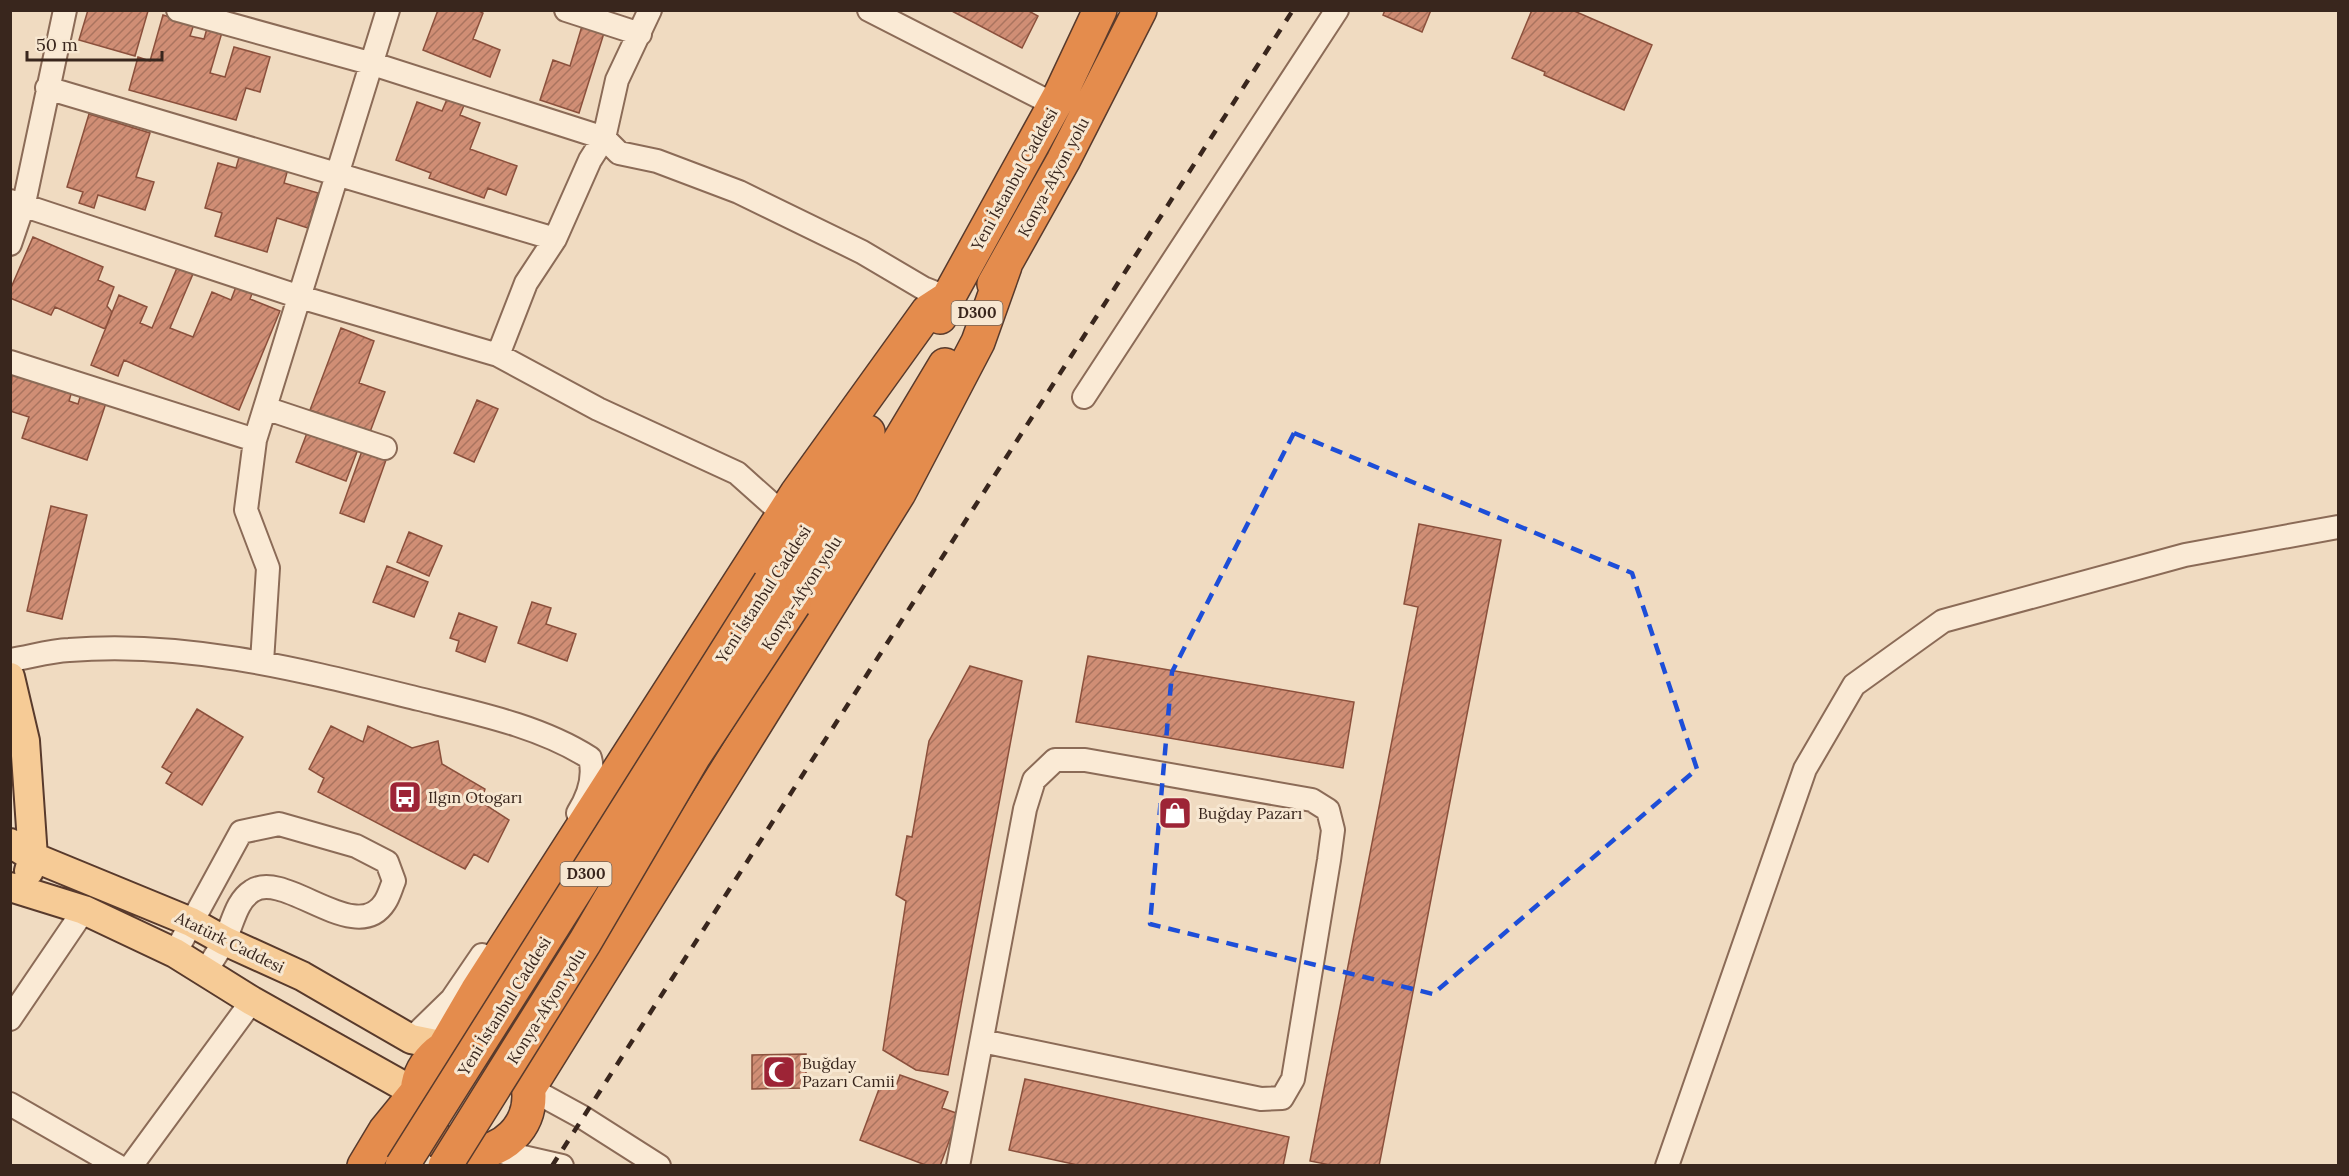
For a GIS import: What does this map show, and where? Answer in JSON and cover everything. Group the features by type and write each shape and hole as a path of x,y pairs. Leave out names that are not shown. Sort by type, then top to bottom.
{"highway":[{"name":"Yeni İstanbul Caddesi","path":"402,1166 782,593 939,321 948,298 1055,105 1100,10"},
{"name":"Konya-Afyon yolu","path":"445,1166 573,962 694,756 782,593 891,455 1005,266 1140,10"},
{"path":"530,1088 522,1067 508,1051 488,1041 466,1039 445,1046 430,1058 420,1074 416,1093 419,1115 430,1134 448,1148 485,1158 509,1140 521,1126 528,1108 530,1088 899,494 978,342 1005,266"},
{"path":"445,1046 477,991 784,515 928,311 948,298"},
{"path":"364,1166 390,1124 416,1093"}],"main road":[{"path":"10,677 25,741 22,850 16,890"},
{"name":"Atatürk Caddesi","path":"22,850 191,921 225,941 302,976 411,1039 445,1046"},
{"name":"Atatürk Caddesi","path":"16,890 84,910 174,952 252,1001 416,1093"}],"street":[{"path":"10,244 17,202 65,10"},
{"path":"178,10 373,64 603,138 619,153 657,161 740,192 862,252 923,288 948,298"},
{"path":"262,662 268,568 246,510 255,440 388,10"},
{"path":"566,10 640,34"},
{"path":"498,355 526,283 555,239 590,160 603,138 617,80 650,10"},
{"path":"869,10 1055,105"},
{"path":"1084,397 1337,10"},
{"path":"47,88 555,239"},
{"path":"17,202 300,297 498,355 598,409 737,473 784,515"},
{"path":"10,362 255,440"},
{"path":"266,408 385,448"},
{"path":"1667,1166 1805,769 1854,685 1943,621 2185,555 2338,527"},
{"path":"10,660 66,650 106,648 262,662 481,715 572,747 616,777"},
{"path":"411,1039 452,999 584,803 594,771 590,758"},
{"path":"958,1166 1025,809 1034,780 1055,760 1084,760 1312,800 1328,810 1333,830 1327,871 1293,1079 1282,1098 1261,1099 982,1041"},
{"path":"174,952 241,832 279,824 357,846 387,862 394,881 384,904 369,915 347,916 269,886 253,890 241,901 225,941 206,970"},
{"path":"10,1019 84,910"},
{"path":"131,1166 252,1001"},
{"path":"530,1088 582,1117 659,1166"},
{"path":"10,1104 118,1166"},
{"path":"485,1158 562,1166"}],"highlighted area":[{"path":"1294,433 1632,573 1697,769 1433,994 1150,924 1172,672"}],"building":[{"path":"88,10 148,11 135,56 79,40"},
{"path":"438,10 477,10 483,13 473,39 500,50 490,77 423,50"},
{"path":"950,10 1027,10 1038,16 1022,48"},
{"path":"1385,10 1431,10 1422,32 1383,15"},
{"path":"1532,10 1572,10 1652,45 1624,110 1544,75 1545,72 1512,58"},
{"path":"163,15 194,24 190,36 204,39 208,25 223,29 210,73 225,77 234,47 270,57 260,92 246,88 236,120 129,90 138,57 150,61"},
{"path":"582,26 604,33 579,113 540,100 553,60 570,66"},
{"path":"448,97 465,103 460,115 480,123 470,149 517,166 506,195 488,188 484,198 429,178 431,173 396,160 417,102 442,111"},
{"path":"89,114 150,133 136,177 154,182 145,210 98,195 94,208 79,203 83,192 67,187"},
{"path":"240,154 288,169 284,183 318,193 308,228 277,218 267,252 215,236 222,213 205,208 218,163 236,168"},
{"path":"33,237 103,267 98,280 114,287 107,306 112,312 105,329 55,307 51,315 10,298 10,290"},
{"path":"177,268 193,274 170,328 193,337 212,292 231,300 237,284 253,291 250,299 280,311 239,410 124,360 118,376 91,365 119,295 147,307 140,323 152,328"},
{"path":"341,328 374,341 359,383 385,392 370,432 310,410"},
{"path":"12,371 72,391 69,401 78,404 82,391 107,400 87,460 22,438 29,417 10,411"},
{"path":"477,400 498,409 474,462 454,453"},
{"path":"307,433 357,452 346,481 296,462"},
{"path":"362,451 386,460 364,522 340,513"},
{"path":"51,506 87,515 62,619 27,611"},
{"path":"1419,524 1501,540 1379,1166 1335,1166 1310,1161 1418,607 1404,604"},
{"path":"409,532 442,546 429,576 397,562"},
{"path":"387,566 428,582 414,617 373,602"},
{"path":"532,602 551,608 546,624 576,634 567,661 518,643"},
{"path":"459,613 497,627 485,662 456,651 459,641 450,638"},
{"path":"1088,656 1354,702 1343,768 1076,722"},
{"path":"970,666 1022,681 948,1075 916,1070 883,1050 906,901 896,895 907,836 912,837 929,741"},
{"path":"197,709 243,737 202,805 166,783 172,773 162,767"},
{"name":"Ilgın Otogarı","path":"331,726 363,742 368,726 412,748 438,741 442,764 485,789 481,802 509,820 488,862 474,854 465,869 318,792 324,778 309,769"},
{"name":"Buğday Pazarı Camii","path":"806,1054 806,1088 752,1089 752,1055"},
{"path":"900,1075 948,1092 942,1108 959,1114 940,1166 928,1166 860,1140 882,1081 896,1086"},
{"path":"1025,1079 1289,1137 1283,1166 1082,1166 1009,1150"}],"railway":[{"path":"552,1166 1293,10"}],"place":[{"name":"Ilgın Otogarı","path":"405,797"},
{"name":"Buğday Pazarı","path":"1175,813"},
{"name":"Buğday Pazarı Camii","path":"779,1072"}]}
